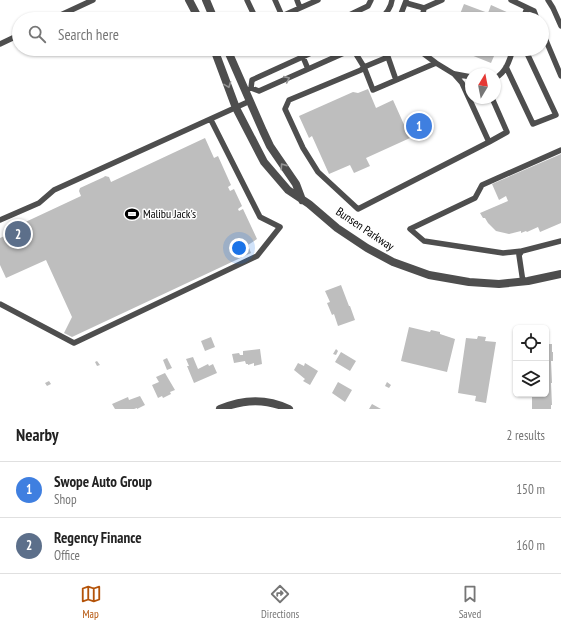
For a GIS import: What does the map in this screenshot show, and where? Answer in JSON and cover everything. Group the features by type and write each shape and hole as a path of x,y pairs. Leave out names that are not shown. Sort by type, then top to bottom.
{"street":[{"path":"189,0 195,12"},
{"path":"206,0 211,12"},
{"name":"Bunsen Parkway","path":"217,56 236,108 264,162 288,190 309,204 337,228 361,244 393,262 429,275 469,282 499,284 523,282 561,274"},
{"path":"232,56 248,89 250,102 270,146 296,184 302,200"},
{"path":"220,409 233,404 254,401 275,403 289,409"}],"lane":[{"path":"67,12 93,0"},
{"path":"247,0 253,12"},
{"path":"275,0 281,12"},
{"path":"297,0 300,8"},
{"path":"292,12 318,0"},
{"path":"356,12 368,6 371,0"},
{"path":"387,12 392,5 392,0"},
{"path":"402,12 406,1 424,8 442,0"},
{"path":"511,0 534,12"},
{"path":"548,0 559,16 561,26"},
{"path":"423,12 424,8"},
{"path":"526,12 527,8"},
{"path":"0,44 12,38"},
{"path":"549,48 561,76"},
{"path":"308,70 303,57 252,80 248,89 258,91 308,70 338,56"},
{"path":"357,56 364,67 373,90 436,63"},
{"path":"427,56 454,74 462,83 489,142"},
{"path":"501,74 511,56"},
{"path":"506,67 533,124 556,115 528,56"},
{"path":"396,80 388,57 289,100 285,109 303,148 318,172 358,209 507,132 495,104"},
{"path":"454,74 465,76"},
{"path":"0,220 39,203 54,190 250,102"},
{"path":"0,304 74,343 257,256 280,227 260,217 211,120"},
{"path":"561,150 482,185 475,198 410,229 424,241 503,253 522,251 561,241"},
{"path":"522,251 519,255 523,282"}],"building":[{"path":"464,4 485,12 461,12"},
{"path":"491,5 507,12 488,12"},
{"path":"474,56 494,56 491,63"},
{"path":"368,89 376,108 393,100 410,138 366,158 370,166 354,173 350,165 329,174 312,136 309,138 299,116 353,92 358,93"},
{"path":"205,138 214,158 218,156 231,185 228,187 230,191 234,189 242,206 238,209 239,211 243,209 257,239 248,245 251,253 72,337 64,333 72,317 46,260 6,278 0,265 0,238 20,229 19,225 81,196 79,191 80,188 105,176 109,177 111,182"},
{"path":"561,154 561,223 540,232 538,227 527,232 521,233 521,231 509,234 496,231 485,218 483,218 480,213 508,201 506,196 499,200 492,184"},
{"path":"341,285 355,320 338,326 334,314 332,315 327,303 330,302 325,291"},
{"path":"409,327 430,332 431,330 440,332 440,334 455,339 447,372 401,361"},
{"path":"478,336 486,337 485,341 496,342 486,403 475,401 476,396 458,393 466,338 477,339"},
{"path":"211,337 215,347 205,351 201,341"},
{"path":"549,344 552,344 553,361 551,361 551,409 532,409 532,397 549,397"},
{"path":"260,349 262,364 254,366 254,363 248,365 245,361 234,363 232,354 239,353 240,355 243,355 243,351"},
{"path":"336,349 338,351 336,355 333,354"},
{"path":"341,352 356,361 350,371 335,362"},
{"path":"193,357 198,369 208,364 209,366 213,364 217,373 194,383 187,366 189,366 186,359"},
{"path":"167,358 172,368 167,370 163,360"},
{"path":"97,361 100,365 97,366 95,362"},
{"path":"298,363 304,366 305,363 318,371 310,385 303,381 305,379 294,370"},
{"path":"165,373 175,390 163,398 162,396 158,398 152,385 159,382 156,377"},
{"path":"49,381 51,384 47,386 45,383"},
{"path":"338,382 352,390 345,402 332,393"},
{"path":"387,382 391,385 389,388 385,386"},
{"path":"140,396 145,405 137,409 115,409 112,404 128,397 129,400"},
{"path":"372,404 381,409 369,409"}],"place":[{"name":"Swope Auto Group","path":"419,126"},
{"name":"Malibu Jack's","path":"132,214"},
{"name":"Regency Finance","path":"18,234"}]}
